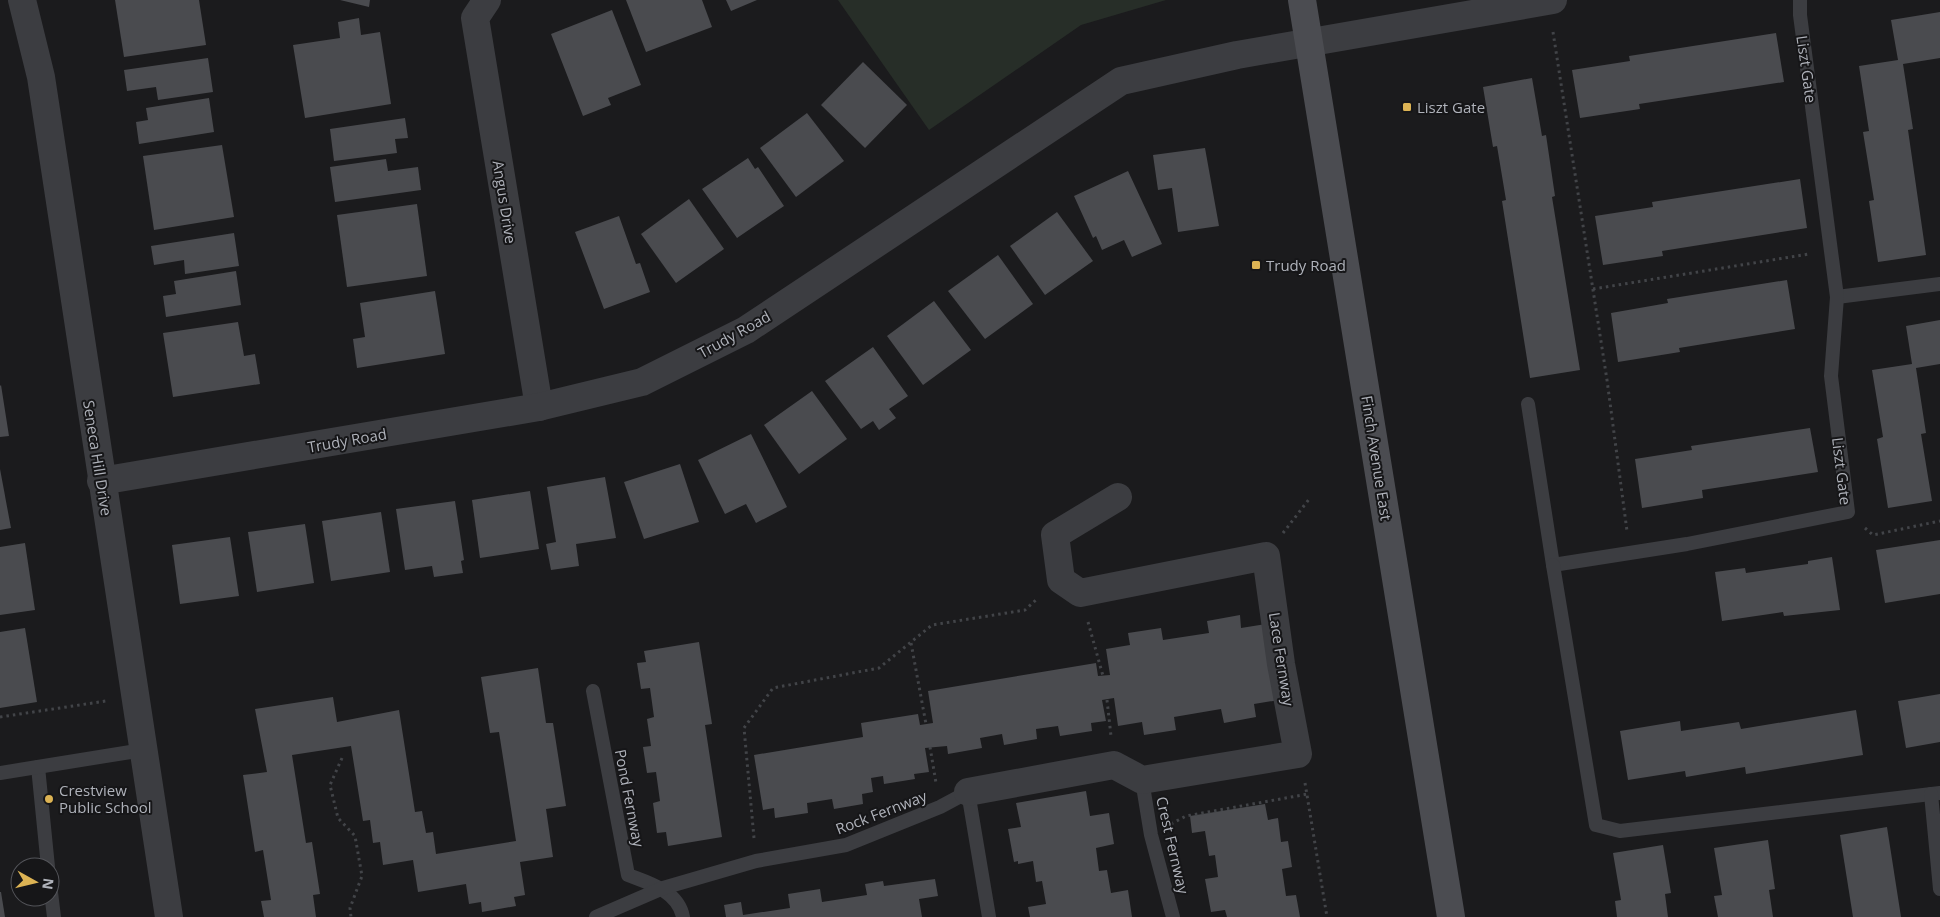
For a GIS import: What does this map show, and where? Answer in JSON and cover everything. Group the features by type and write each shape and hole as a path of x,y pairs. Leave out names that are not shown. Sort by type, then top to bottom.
{"main road":[{"name":"Finch Avenue East","path":"1302,0 1345,254 1451,917"}],"street":[{"name":"Seneca Hill Drive","path":"22,0 41,77 169,917"},
{"name":"Angus Drive","path":"487,0 475,18 539,407"},
{"path":"1308,43 1552,0"},
{"name":"Trudy Road","path":"102,481 539,407 642,382 746,330 1121,81 1237,55 1308,43"},
{"path":"1118,498 1055,535 1071,586 1266,556"},
{"name":"Lace Fernway","path":"1266,556 1281,664 1298,754"},
{"path":"968,792 1114,764 1142,780 1298,754"}],"lane":[{"name":"Liszt Gate","path":"1553,565 1687,544 1848,512 1830,376 1837,297 1800,16 1800,0"},
{"path":"1837,297 1940,284"},
{"path":"1528,404 1596,825 1620,831 1935,794 1940,890"},
{"name":"Pond Fernway","path":"593,691 628,875 663,888"},
{"path":"0,773 143,750"},
{"path":"38,767 47,857"},
{"name":"Crest Fernway","path":"1142,780 1151,835 1173,917"},
{"path":"968,792 989,917"},
{"name":"Rock Fernway","path":"596,917 663,888 756,861 846,845 940,807 968,792"},
{"path":"663,888 682,911 683,917"}],"path":[{"path":"1553,32 1593,289 1630,554"},
{"path":"1593,289 1817,253"},
{"path":"1266,556 1310,498"},
{"path":"1848,512 1873,535 1940,521"},
{"path":"756,861 744,728 773,688 879,668 932,625 1025,610 1071,586 1103,676"},
{"path":"911,643 926,724"},
{"path":"0,717 96,703 134,695"},
{"path":"1107,700 1114,764"},
{"path":"930,747 940,807"},
{"path":"1298,754 1308,794 1328,917"},
{"path":"342,758 330,785 338,818 355,836 362,876 350,908 351,917"},
{"path":"1151,835 1186,816 1308,794"}],"shaded area":[{"path":"838,0 1166,0 1081,25 929,130"}],"building":[{"path":"115,0 199,0 206,45 124,57"},
{"path":"340,0 370,0 369,7"},
{"path":"626,0 702,0 712,27 646,52"},
{"path":"726,0 757,0 731,11"},
{"path":"612,10 641,85 608,98 611,105 583,116 551,34"},
{"path":"1940,12 1940,58 1903,64 1913,129 1908,130 1926,255 1878,262 1869,201 1874,200 1863,132 1869,131 1859,66 1898,60 1891,20"},
{"path":"359,18 361,35 380,32 391,104 305,118 293,45 340,38 338,22"},
{"path":"1776,33 1784,82 1639,104 1640,109 1580,118 1572,70 1630,61 1629,56"},
{"path":"208,58 213,92 158,100 156,87 127,91 124,70"},
{"path":"863,62 907,105 865,148 821,105"},
{"path":"1532,78 1542,136 1546,135 1555,196 1552,197 1580,370 1530,378 1502,201 1506,200 1497,146 1493,147 1483,87"},
{"path":"209,98 214,132 139,144 136,122 148,120 146,108"},
{"path":"807,113 844,161 796,197 760,148"},
{"path":"405,118 408,138 395,139 397,153 334,161 330,129"},
{"path":"222,145 234,217 154,230 143,156"},
{"path":"1205,148 1219,226 1178,232 1172,188 1158,190 1153,155"},
{"path":"748,158 755,169 758,167 784,206 737,238 702,189"},
{"path":"386,159 388,171 418,167 421,190 335,202 330,167"},
{"path":"1128,171 1162,244 1132,257 1124,240 1102,250 1096,236 1093,238 1074,196"},
{"path":"1800,179 1807,228 1662,251 1663,256 1603,265 1595,216 1653,207 1652,202"},
{"path":"689,199 724,249 676,283 641,234"},
{"path":"417,204 427,276 347,287 337,215"},
{"path":"1057,212 1093,261 1045,295 1010,246"},
{"path":"619,216 636,264 640,263 650,292 604,309 575,232"},
{"path":"234,233 239,266 185,274 184,260 154,265 151,246"},
{"path":"998,255 1033,304 985,339 948,291"},
{"path":"236,271 241,305 166,317 163,296 176,294 174,281"},
{"path":"1787,280 1795,329 1679,348 1680,352 1618,362 1611,313 1668,303 1667,299"},
{"path":"435,291 445,354 357,368 353,339 365,337 360,303"},
{"path":"934,301 971,350 923,385 887,336"},
{"path":"1940,320 1940,364 1916,368 1926,433 1921,434 1932,501 1888,508 1877,439 1883,437 1872,370 1912,364 1906,326"},
{"path":"238,322 244,356 255,354 260,384 173,397 163,333"},
{"path":"873,347 908,396 889,409 896,418 879,430 873,421 861,429 825,381"},
{"path":"0,386 9,436 0,437"},
{"path":"812,391 847,439 799,474 764,425"},
{"path":"1810,428 1818,472 1702,490 1703,498 1642,508 1635,459 1692,450 1691,446"},
{"path":"751,434 787,507 756,523 746,504 725,514 698,460"},
{"path":"680,464 699,522 644,539 624,482"},
{"path":"0,469 11,528 0,530"},
{"path":"605,477 616,538 576,544 579,566 551,570 546,544 556,542 547,487"},
{"path":"530,491 539,549 480,558 472,500"},
{"path":"455,501 464,560 461,561 463,573 434,577 432,566 405,570 396,509"},
{"path":"381,512 390,572 331,581 322,521"},
{"path":"305,524 314,583 257,592 248,532"},
{"path":"230,537 239,596 180,604 172,545"},
{"path":"1940,540 1940,594 1885,603 1876,550"},
{"path":"25,543 35,610 0,615 0,547"},
{"path":"1832,557 1840,610 1784,616 1783,612 1722,621 1715,572 1745,568 1746,573 1808,564 1808,561"},
{"path":"1240,615 1241,628 1266,624 1279,700 1254,704 1256,717 1224,723 1221,709 1174,717 1176,730 1144,735 1142,722 1118,726 1114,698 1102,700 1106,721 1091,723 1092,731 1060,736 1058,726 1036,729 1037,739 1004,745 1002,734 980,738 982,748 948,754 947,746 925,748 929,772 914,774 915,779 884,784 883,776 871,778 873,792 862,794 863,804 834,809 832,799 807,803 808,813 775,818 774,808 763,810 754,755 863,737 861,723 918,714 920,725 933,723 928,691 1096,663 1098,676 1110,675 1106,649 1130,645 1128,633 1161,628 1163,640 1209,633 1207,621"},
{"path":"25,628 37,702 0,708 0,632"},
{"path":"699,642 712,724 705,725 722,837 668,846 666,832 657,833 653,803 660,801 656,772 647,773 643,747 651,746 647,719 654,717 650,688 641,689 637,663 646,662 644,651"},
{"path":"538,668 546,723 553,723 566,806 546,809 553,857 520,862 525,895 514,897 516,906 482,912 481,902 469,904 466,884 418,892 413,860 383,865 380,842 373,843 370,820 363,821 351,746 292,755 306,843 312,842 320,894 313,895 316,917 264,917 261,901 271,900 263,850 255,852 243,775 267,772 255,709 333,697 337,722 399,710 415,812 422,811 426,833 433,832 436,854 516,841 499,732 490,733 481,677"},
{"path":"1940,694 1940,742 1906,748 1898,701"},
{"path":"1856,710 1863,755 1746,774 1745,767 1686,777 1685,771 1628,780 1620,731 1680,721 1681,731 1739,722 1741,729"},
{"path":"1086,791 1090,816 1109,813 1114,844 1096,848 1099,871 1107,870 1111,893 1128,890 1132,917 1030,917 1028,907 1046,904 1042,881 1036,882 1033,861 1018,864 1018,861 1014,862 1008,829 1021,827 1016,803"},
{"path":"1265,804 1268,820 1278,818 1281,842 1288,841 1292,867 1282,869 1286,896 1296,895 1300,917 1227,917 1225,910 1211,912 1205,879 1218,877 1215,855 1209,856 1205,831 1192,833 1190,816"},
{"path":"1887,827 1901,917 1853,917 1840,835"},
{"path":"1768,840 1775,889 1769,890 1773,917 1718,917 1714,896 1722,895 1714,848"},
{"path":"1663,845 1671,893 1665,894 1668,917 1617,917 1615,901 1621,900 1613,853"},
{"path":"935,879 938,896 919,899 922,917 726,917 724,905 741,902 743,915 790,908 788,894 820,889 822,902 867,895 865,884 883,881 884,886"},
{"path":"1,892 5,917 0,917"}],"place":[{"name":"Liszt Gate","path":"1407,107"},
{"name":"Trudy Road","path":"1256,265"},
{"name":"Crestview Public School","path":"49,799"}]}
